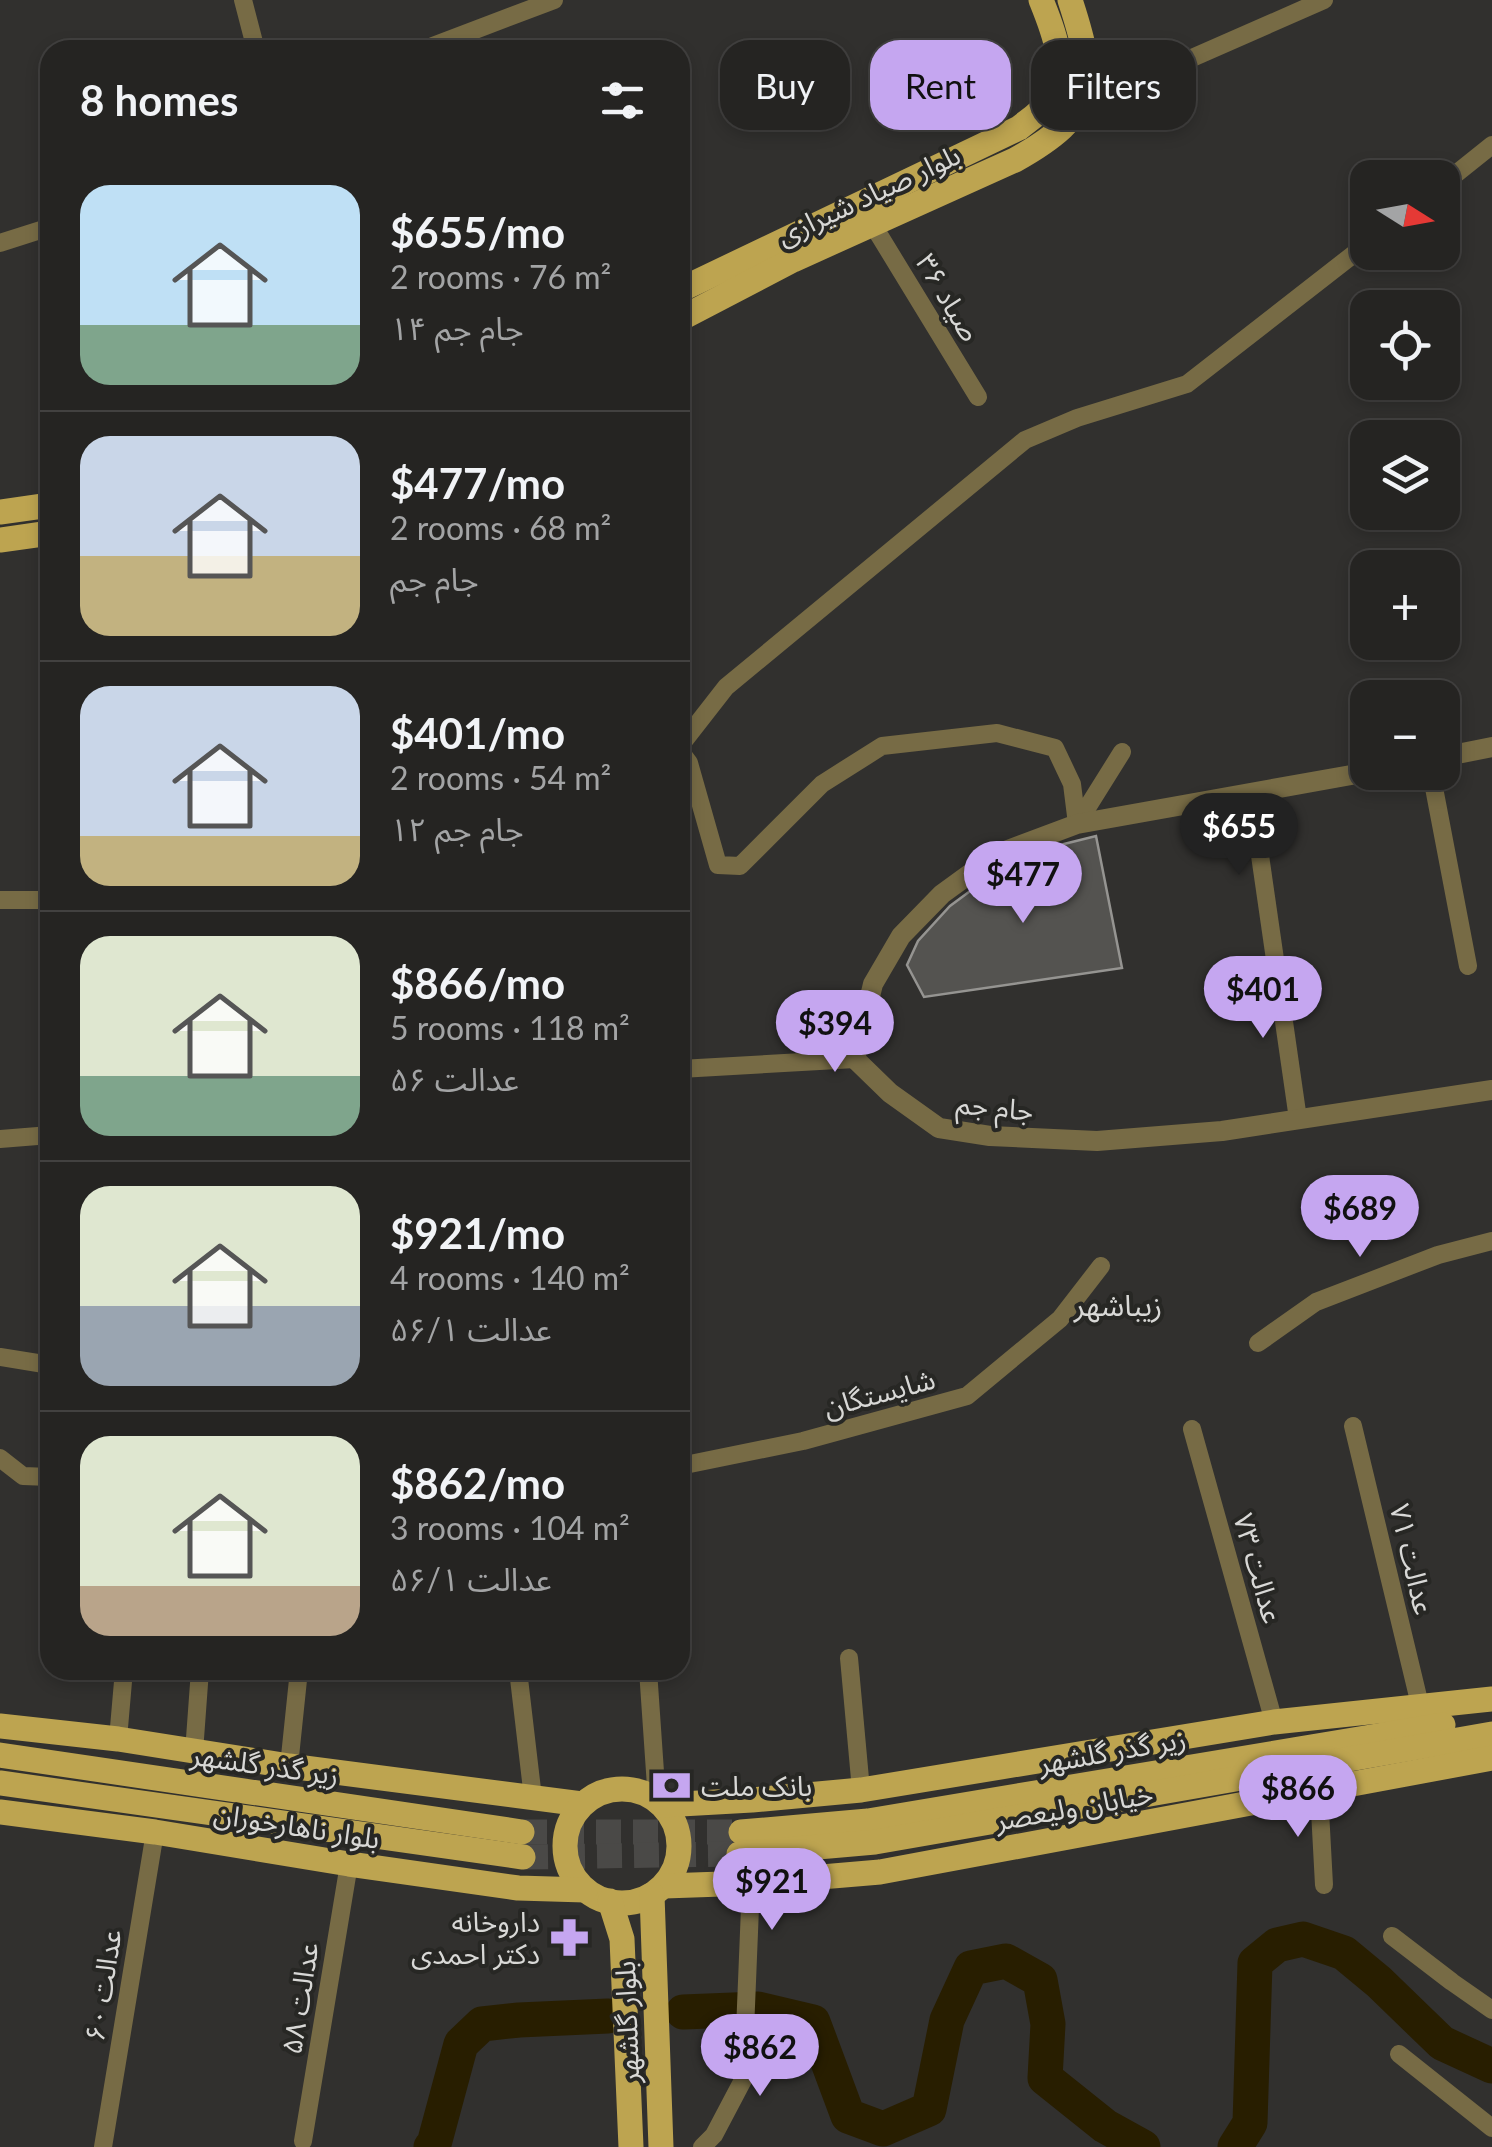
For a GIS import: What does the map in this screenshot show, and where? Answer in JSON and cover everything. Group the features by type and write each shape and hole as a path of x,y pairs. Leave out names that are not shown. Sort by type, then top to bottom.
{"main road":[{"name":"بلوار صیاد شیرازی","path":"690,312 786,250 1019,128 1041,110 1050,100 1058,78 1059,55 1040,0"},
{"path":"1070,0 1083,40"},
{"name":"بلوار صیاد شیرازی","path":"690,286 786,250 873,224 1015,160 1048,142 1059,130"},
{"path":"0,512 40,506"},
{"path":"0,540 40,534"},
{"name":"خیابان ولیعصر","path":"660,1802 752,1800 861,1790 1274,1722 1492,1699"},
{"name":"زیر گذر گلشهر","path":"1492,1716 740,1843 874,1842 1492,1734"},
{"name":"بلوار ناهارخوران","path":"0,1726 582,1804"},
{"name":"زیر گذر گلشهر","path":"0,1755 522,1845 0,1783"},
{"name":"خیابان ولیعصر","path":"658,1890 880,1872 1492,1758"},
{"path":"623,1788 644,1792 660,1802 674,1819 680,1854 674,1871 658,1890 637,1902 620,1904 584,1890 570,1871 564,1848 568,1824 582,1804 601,1792 623,1788"},
{"path":"518,1888 530,1873 535,1853 525,1797"},
{"path":"745,1883 731,1870 727,1843 734,1823 752,1800"},
{"name":"بلوار ناهارخوران","path":"0,1812 518,1888 584,1890"},
{"name":"بلوار گلشهر","path":"658,1890 660,2147"},
{"name":"بلوار گلشهر","path":"610,1901 622,1940 631,2147"}],"street":[{"path":"242,0 253,40"},
{"path":"450,40 554,0"},
{"path":"1196,56 1324,0"},
{"path":"1460,170 1492,145"},
{"name":"صیاد ۳۶","path":"873,224 978,397"},
{"path":"0,243 40,230"},
{"path":"690,736 726,687 1025,440 1076,418 1186,384 1350,258"},
{"path":"690,767 718,865 740,866 822,784 882,746 996,734 1056,748 1072,784 1077,824"},
{"path":"1460,754 1492,748"},
{"path":"1077,824 1122,752"},
{"path":"690,1068 855,1059 873,984 901,936 942,894 996,854 1077,824 1350,775"},
{"path":"1434,790 1468,966"},
{"path":"1251,793 1298,1119"},
{"path":"0,900 40,900"},
{"name":"جام جم","path":"855,1059 890,1094 939,1128 990,1136 1097,1141 1222,1130 1492,1090"},
{"path":"0,1139 40,1136"},
{"path":"1258,1343 1316,1302 1438,1255 1492,1241"},
{"name":"شایستگان","path":"690,1464 803,1441 967,1396 1060,1319 1101,1266"},
{"path":"0,1356 40,1363"},
{"name":"عدالت ۷۱","path":"1353,1426 1420,1705"},
{"name":"عدالت ۷۳","path":"1192,1429 1274,1722"},
{"path":"0,1458 23,1476 40,1477"},
{"path":"849,1658 861,1790"},
{"path":"118,1740 123,1680"},
{"path":"194,1752 199,1680"},
{"path":"289,1766 298,1680"},
{"path":"519,1680 525,1797"},
{"path":"649,1680 660,1802"},
{"path":"1319,1792 1324,1885"},
{"name":"عدالت ۶۰","path":"103,2147 155,1832"},
{"name":"عدالت ۵۸","path":"303,2141 349,1864"},
{"path":"702,2147 714,2135 743,2080 745,1883"},
{"path":"1392,1936 1492,2010"},
{"path":"1399,2054 1492,2128"}],"building":[{"path":"1096,836 1122,968 924,997 907,965 918,941 950,906 1004,866"}],"waterway":[{"path":"1235,2147 1250,2123 1255,1963 1277,1945 1303,1939 1344,1953 1442,2043 1492,2066"},
{"path":"683,2012 758,2009 813,2022 848,2116 883,2129 929,2109 947,2020 971,1968 1006,1961 1040,1980 1048,2024 1045,2078 1105,2126 1143,2147"},
{"path":"431,2147 461,2044 482,2024 608,2016"}],"tunnel":[{"path":"522,1832 741,1832"},
{"path":"523,1857 739,1854"}],"place":[{"name":"بانک ملت","path":"671,1785"},
{"name":"داروخانه دکتر احمدی","path":"570,1937"}],"district":[{"name":"زیباشهر","path":"1118,1304"}]}
